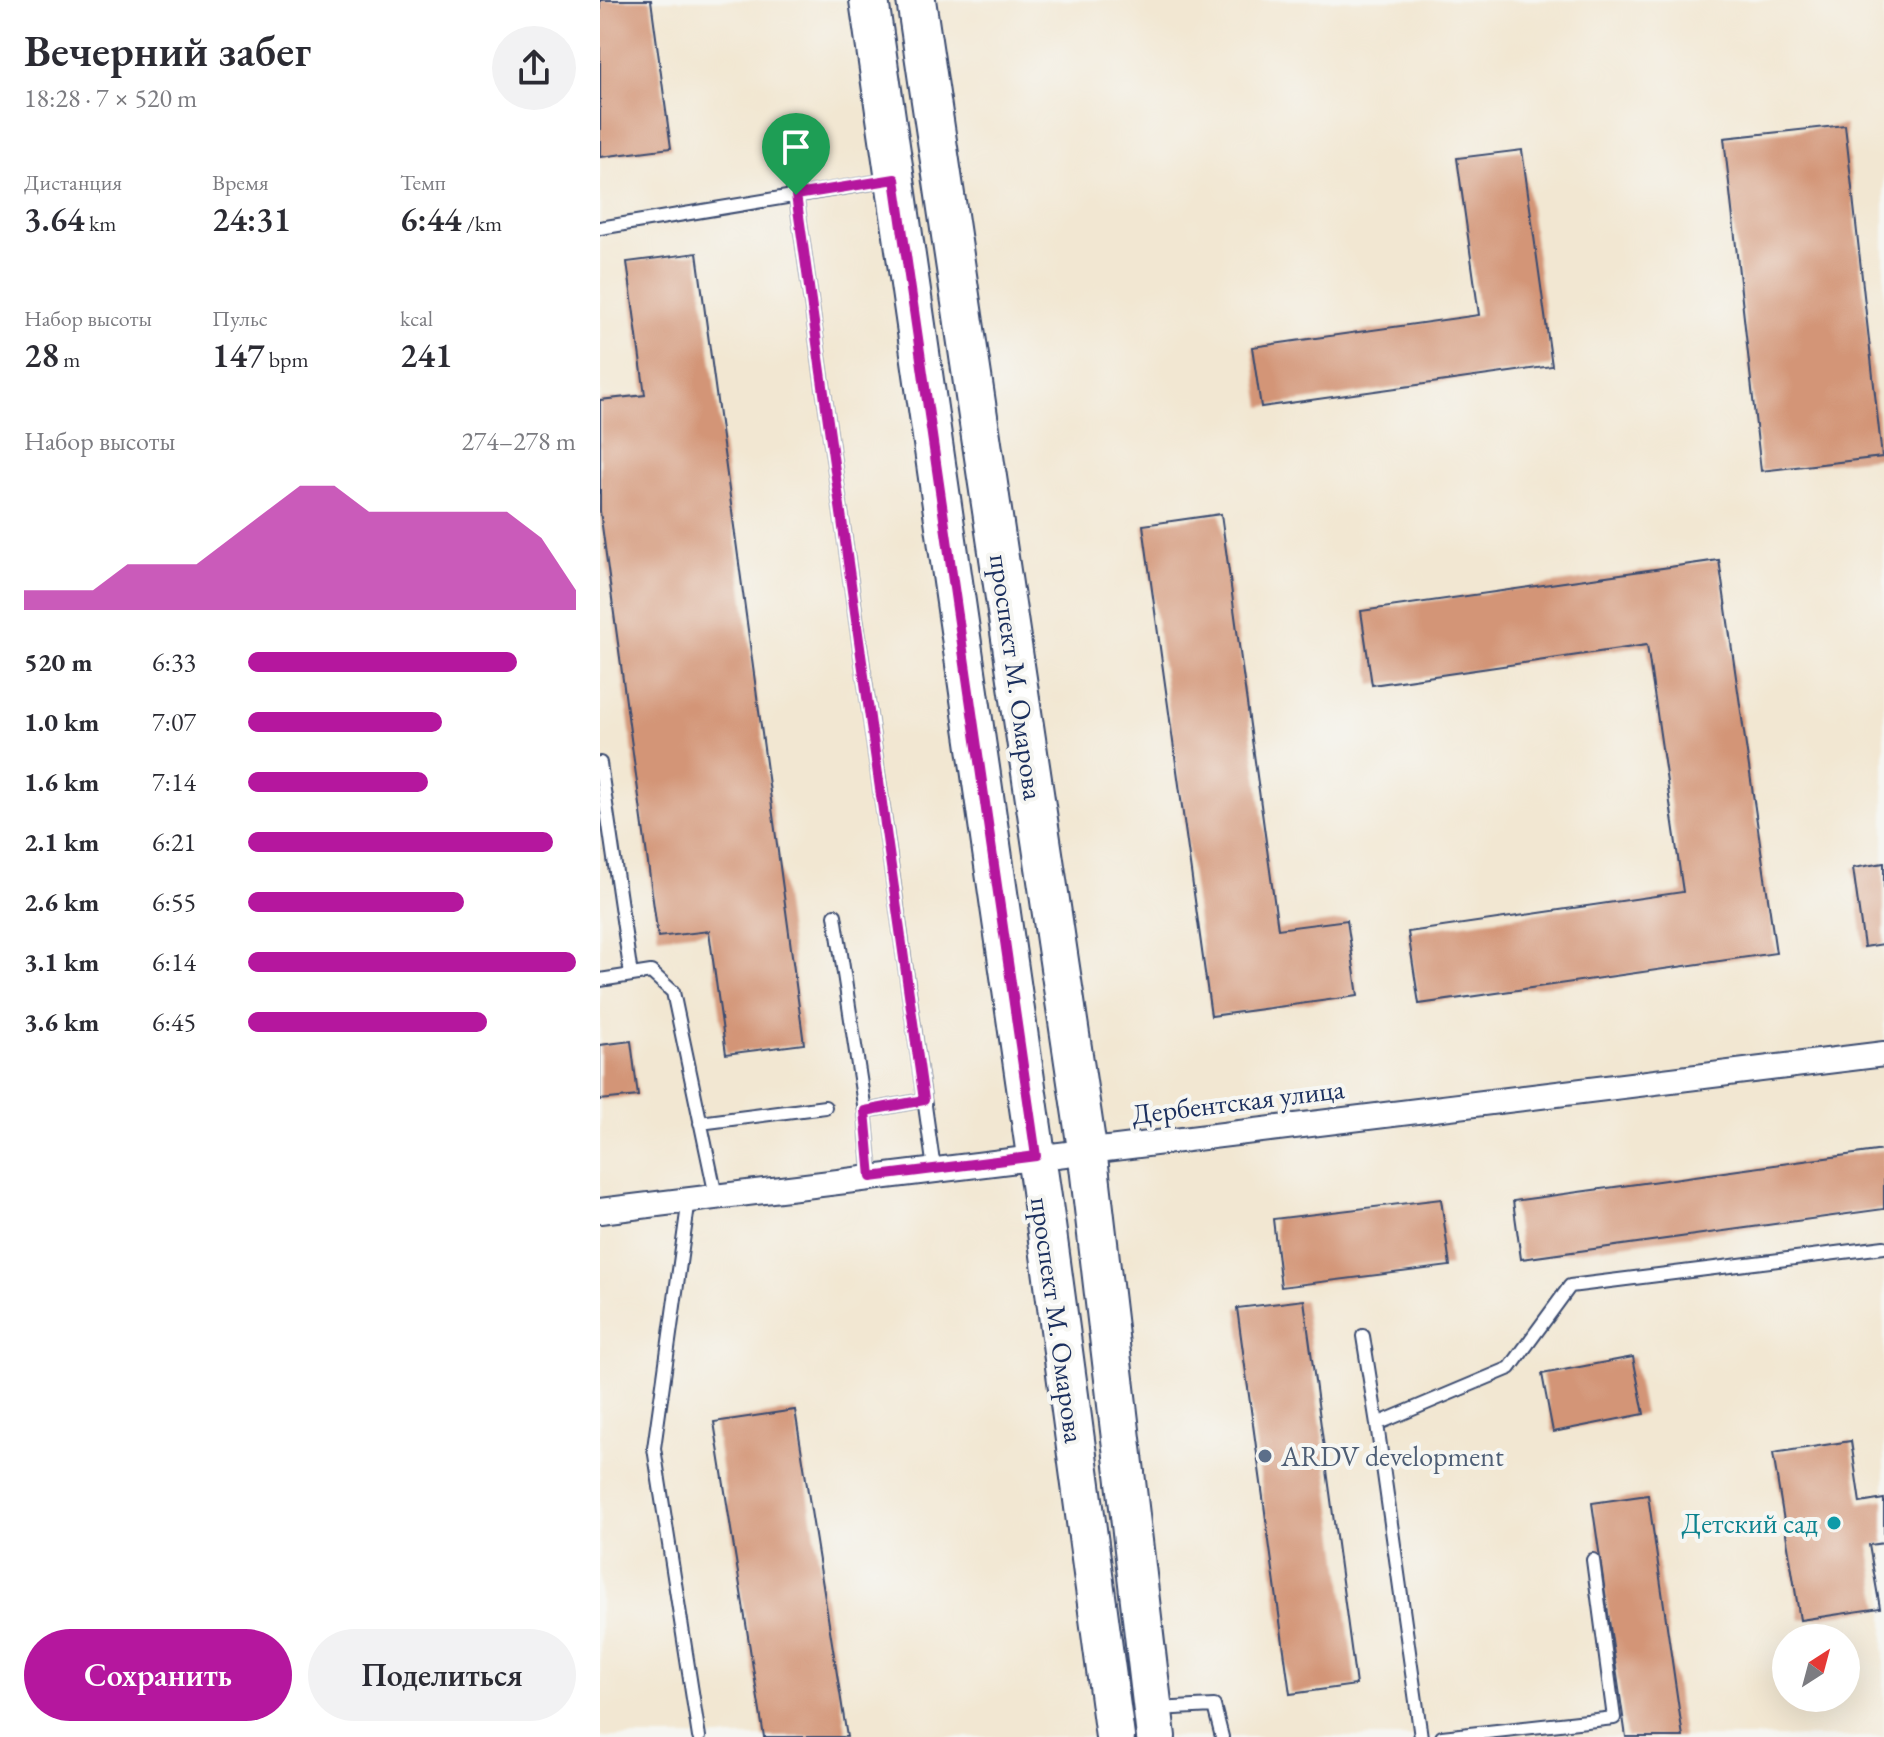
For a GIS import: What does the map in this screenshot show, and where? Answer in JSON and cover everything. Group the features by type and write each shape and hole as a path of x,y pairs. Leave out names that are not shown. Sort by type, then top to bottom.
{"main road":[{"name":"проспект М. Омарова","path":"869,0 1036,1156 1115,1737"},
{"name":"проспект М. Омарова","path":"916,0 1087,1149 1154,1723"}],"street":[{"name":"Дербентская улица","path":"600,1211 1087,1149 1884,1054"}],"lane":[{"path":"600,228 895,179"},
{"path":"796,195 934,1169"},
{"path":"600,763 631,975"},
{"path":"835,915 865,1111 871,1177"},
{"path":"600,980 651,972 673,992 716,1196"},
{"path":"865,1111 924,1100"},
{"path":"700,1123 825,1107"},
{"path":"689,1199 654,1448 699,1737"},
{"path":"1377,1424 1510,1368 1570,1286 1884,1247"},
{"path":"1363,1336 1421,1737"},
{"path":"1442,1737 1614,1718 1593,1560"},
{"path":"1154,1723 1214,1706 1222,1737"}],"building":[{"path":"600,0 651,0 671,148 600,157"},
{"path":"1845,125 1882,457 1761,471 1724,138"},
{"path":"1522,150 1552,366 1261,407 1252,347 1479,315 1457,158"},
{"path":"697,253 804,1044 726,1054 709,931 658,937 600,511 600,400 645,395 627,262"},
{"path":"1221,514 1278,929 1347,920 1358,996 1211,1016 1143,525"},
{"path":"1719,560 1776,953 1419,1004 1408,932 1683,892 1647,645 1372,685 1361,611"},
{"path":"1884,863 1884,944 1864,947 1853,868"},
{"path":"631,1041 638,1096 600,1100 600,1045"},
{"path":"1884,1150 1884,1209 1521,1259 1513,1201"},
{"path":"1441,1199 1450,1266 1281,1287 1273,1219"},
{"path":"1304,1300 1356,1685 1290,1694 1237,1308"},
{"path":"1633,1357 1644,1414 1553,1432 1542,1374"},
{"path":"795,1410 847,1737 764,1737 714,1422"},
{"name":"Детский сад","path":"1851,1441 1860,1503 1884,1499 1884,1543 1869,1545 1880,1608 1800,1620 1773,1453"},
{"path":"1648,1495 1683,1737 1626,1737 1592,1503"}],"place":[{"name":"ARDV development","path":"1265,1456"},
{"name":"Детский сад","path":"1834,1523"}],"route":[{"path":"895,179 1036,1156 871,1177 865,1111 924,1100 796,195 895,179"}]}
